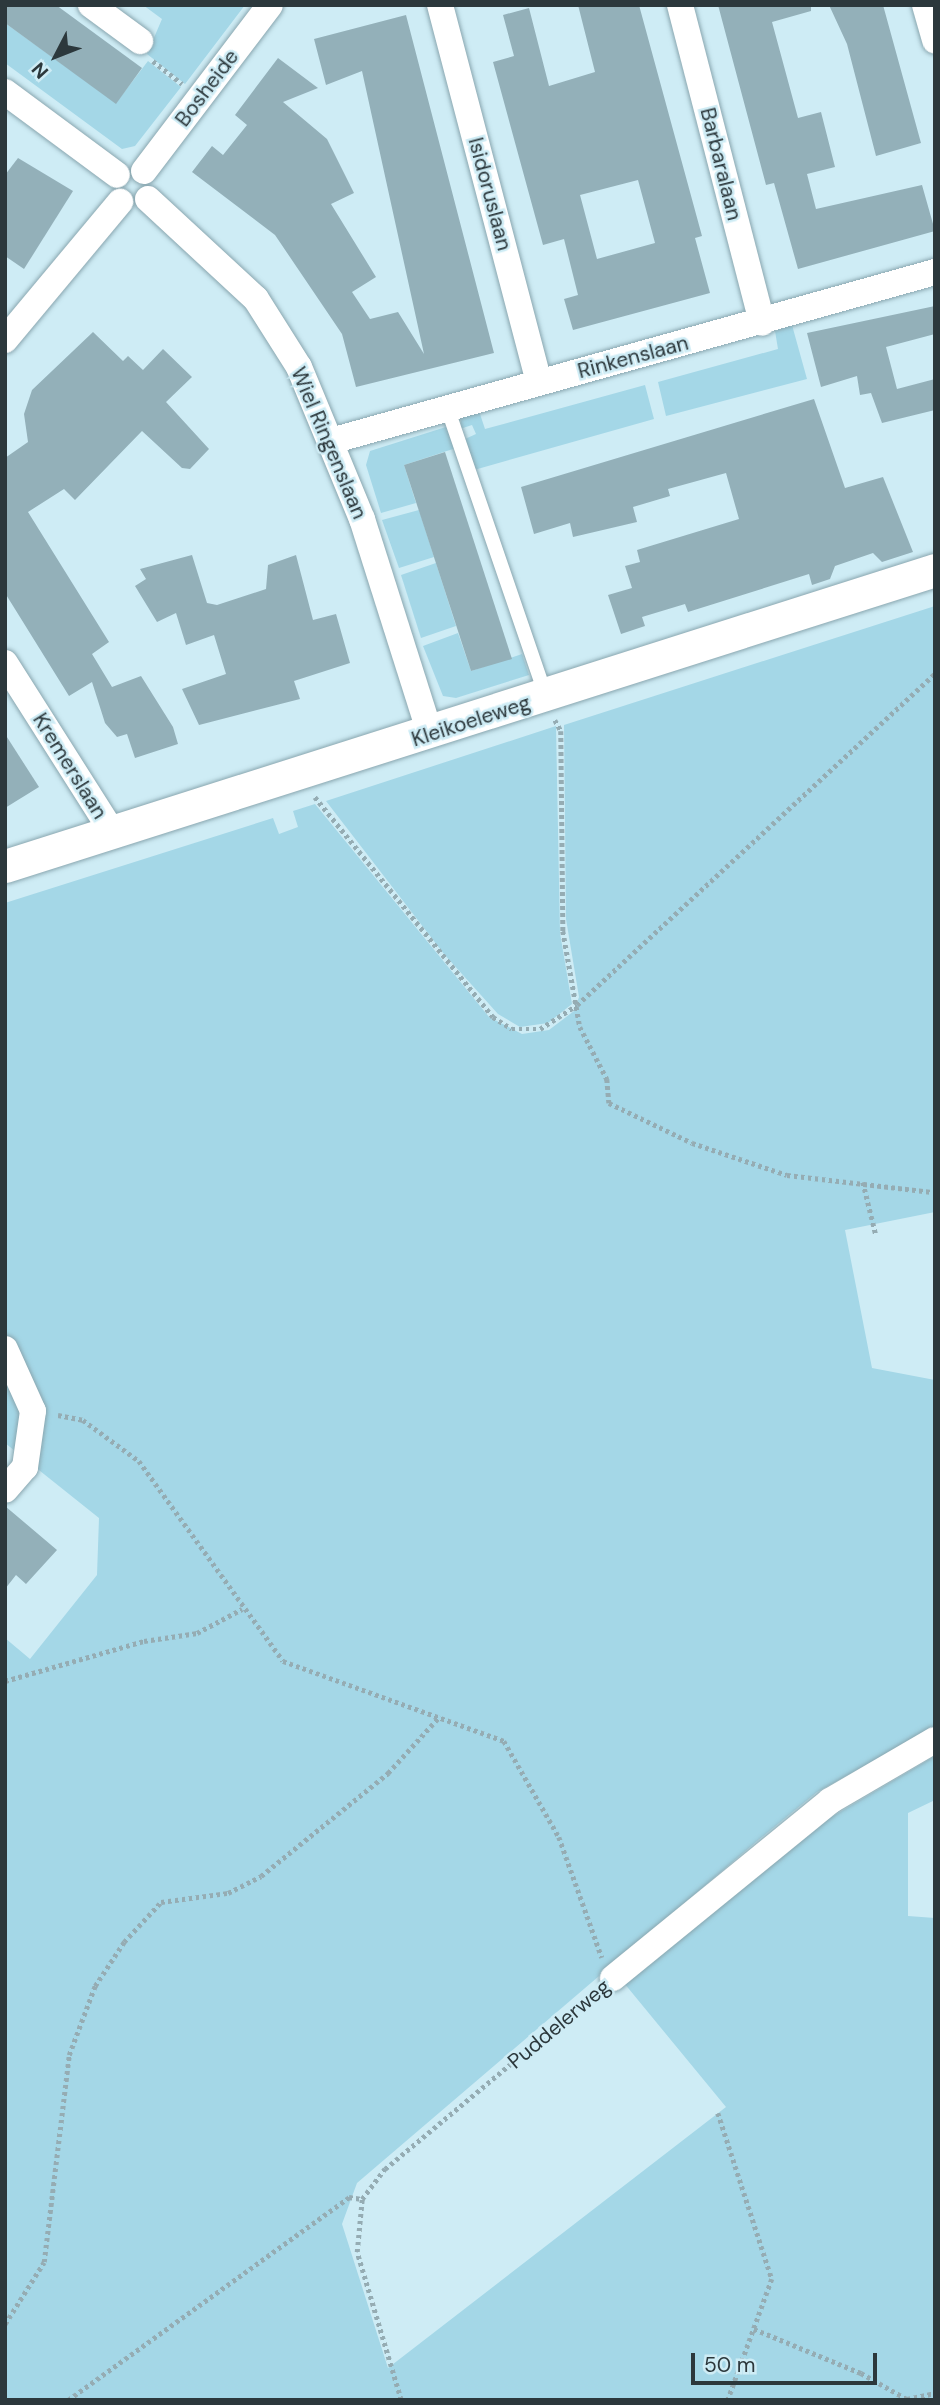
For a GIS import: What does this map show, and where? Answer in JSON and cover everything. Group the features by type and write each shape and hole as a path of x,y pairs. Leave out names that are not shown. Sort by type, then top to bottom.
{"street":[{"path":"91,5 140,41"},
{"name":"Bosheide","path":"144,171 270,5"},
{"name":"Isidoruslaan","path":"440,5 539,382"},
{"name":"Barbaralaan","path":"680,5 762,323"},
{"path":"925,5 935,41"},
{"path":"5,92 117,175"},
{"path":"130,167 144,171 152,184 148,199 135,206 120,202 113,190 117,175 130,167"},
{"name":"Wiel Ringenslaan","path":"148,199 256,299 299,367 331,441 430,734"},
{"path":"5,340 120,202"},
{"name":"Rinkenslaan","path":"331,441 447,407 762,323 935,272"},
{"name":"Kleikoeleweg","path":"5,866 430,734 550,708 935,570"},
{"name":"Kremerslaan","path":"5,663 113,833"},
{"path":"5,1349 33,1411 29,1455 5,1490"},
{"name":"Puddelerweg","path":"612,1978 830,1801 935,1740"}],"lane":[{"path":"447,407 550,708"}],"path":[{"path":"140,41 144,55 199,97"},
{"path":"316,797 502,1024 524,1032 540,1029 577,1004 935,673"},
{"path":"550,708 561,731 563,931 577,1004 615,1110 647,1116 692,1143 787,1175 932,1192"},
{"path":"863,1182 869,1225 876,1235"},
{"path":"33,1411 83,1420 139,1461 283,1661 504,1741 523,1764 559,1837 612,1978"},
{"path":"5,1681 144,1641 197,1633 243,1609"},
{"path":"5,2324 44,2262 69,2055 95,1986 124,1942 161,1902 228,1893 261,1876 388,1773 440,1716"},
{"name":"Puddelerweg","path":"362,2199 385,2169 612,1978"},
{"path":"718,2113 772,2279 728,2400"},
{"path":"68,2400 349,2197 362,2199 357,2252 401,2400"},
{"path":"754,2329 861,2373 906,2399 935,2393"}],"shaded area":[{"path":"143,5 245,5 185,84 147,54 162,19"},
{"path":"5,23 116,103 148,61 181,87 135,146 122,149 5,63"},
{"path":"792,325 807,379 666,416 658,382 778,349 775,331"},
{"path":"645,385 654,419 474,470 465,439 476,434 472,425 460,429 462,414 479,411 485,429"},
{"path":"449,426 456,448 404,465 416,503 381,513 366,465 370,451"},
{"path":"419,510 434,557 399,568 382,520"},
{"path":"436,563 456,626 421,638 401,575"},
{"path":"935,606 935,1212 845,1230 872,1368 935,1380 935,1727 817,1792 757,1841 357,2183 342,2224 388,2368 726,2107 624,1983 796,1838 935,1756 935,1800 908,1813 908,1916 935,1918 935,2400 5,2400 5,1638 30,1659 97,1575 99,1518 5,1443 5,903 273,818 279,834 298,827 293,811 315,804 489,1017 522,1034 549,1030 574,1011 579,997 566,919 564,725"},
{"path":"458,633 471,671 522,654 529,675 456,698 443,696 423,646"},
{"path":"556,726 560,933 572,1004 548,1023 520,1027 498,1014 444,954 326,801"}],"building":[{"path":"5,5 56,5 142,68 116,104 5,23"},
{"path":"578,5 639,5 702,236 695,238 710,293 573,330 564,299 578,295 564,239 543,245 493,62 514,56 503,15 529,8 549,86 595,72","holes":["638,180 655,243 597,259 580,195"]},
{"path":"718,5 811,5 811,11 772,22 798,118 821,112 835,167 807,174 816,209 922,185 935,231 798,269 774,183 766,185"},
{"path":"829,5 883,5 921,143 876,156 847,44"},
{"path":"406,15 494,353 356,387 342,334 275,235 192,172 212,146 223,155 247,125 235,115 278,58 318,88 283,102 327,139 354,193 331,204 376,277 352,292 370,319 398,312 424,354 362,71 326,85 314,39"},
{"path":"18,158 73,191 24,269 5,256 5,175"},
{"path":"935,306 935,334 886,347 897,389 935,379 935,410 882,423 871,393 860,395 857,376 821,387 807,333"},
{"path":"93,332 123,361 128,356 143,370 163,349 192,377 166,402 209,449 190,469 182,468 142,431 75,500 64,489 28,512 109,642 92,654 112,687 141,676 173,727 178,744 135,758 127,734 117,737 105,723 92,682 69,696 5,593 5,458 28,442 24,414 32,390"},
{"path":"814,399 845,488 883,477 913,552 882,562 873,553 835,566 830,579 812,585 809,574 688,612 685,604 642,617 645,626 621,634 608,595 632,588 625,566 640,562 637,550 739,519 726,473 668,489 670,496 633,507 637,522 573,537 570,523 534,534 521,487"},
{"path":"445,452 512,659 471,671 404,465"},
{"path":"192,555 207,603 217,605 266,589 268,565 296,555 313,620 336,614 350,663 294,681 300,699 199,725 182,689 226,674 214,635 186,645 176,613 157,622 135,586 146,579 140,569"},
{"path":"5,734 39,787 5,808"},
{"path":"5,1506 57,1550 26,1584 16,1575 5,1589"}]}
